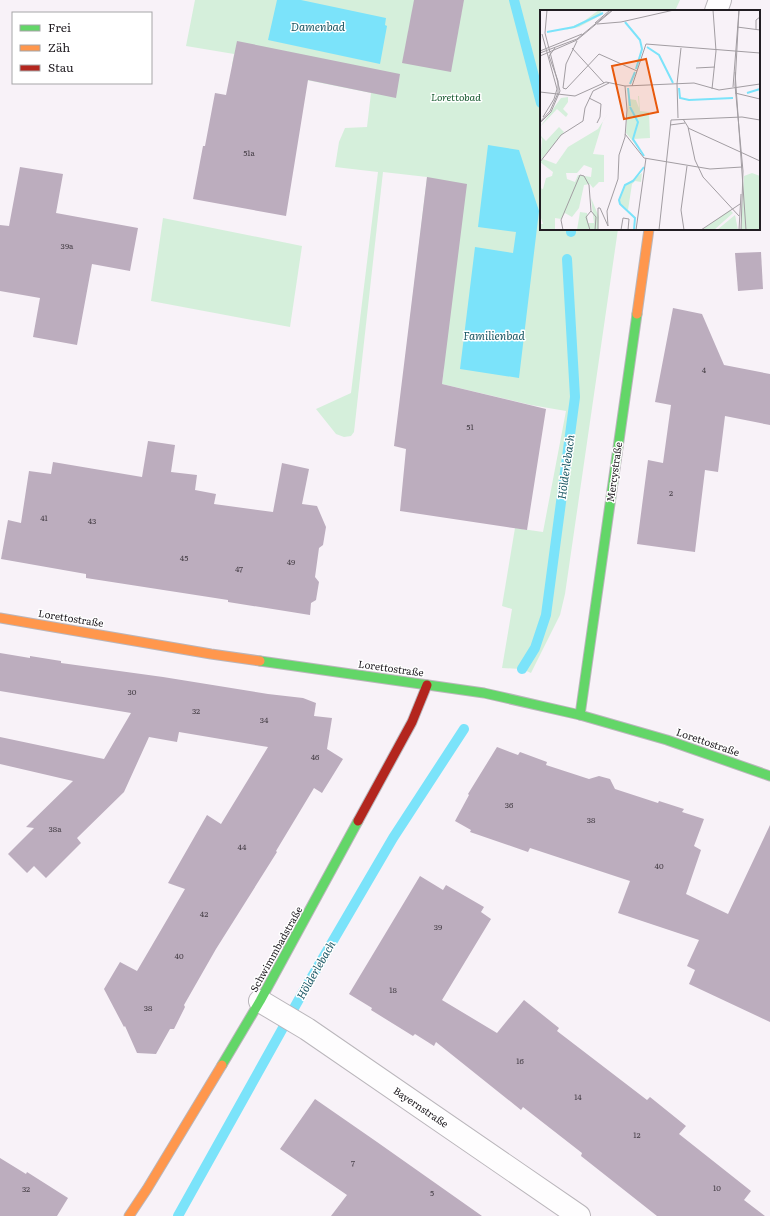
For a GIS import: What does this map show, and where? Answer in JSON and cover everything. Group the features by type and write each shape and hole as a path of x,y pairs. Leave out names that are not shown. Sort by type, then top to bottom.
{"street":[{"path":"716,10 720,0"},
{"name":"Mercystraße","path":"580,715 649,230"},
{"name":"Lorettostraße","path":"0,618 119,637 211,654 484,693 580,715 667,740 770,776"},
{"name":"Schwimmbadstraße","path":"129,1216 260,1001 412,722 427,684"},
{"name":"Bayernstraße","path":"260,1001 307,1028 580,1216"}],"green space":[{"name":"Lorettobad","path":"195,0 680,0 675,10 540,10 540,230 618,230 565,594 560,615 531,673 522,669 502,668 512,609 502,606 515,528 543,532 566,411 531,405 442,384 444,368 405,362 427,177 383,172 354,432 351,436 344,437 336,434 316,409 351,393 378,172 335,167 339,142 345,128 367,127 371,93 232,65 234,54 186,46"},
{"path":"163,218 302,246 290,327 151,301"}],"water":[{"name":"Damenbad","path":"277,0 301,0 386,18 385,25 387,26 380,64 268,40"},
{"name":"Familienbad","path":"488,145 519,150 539,211 519,378 460,369 475,247 513,253 516,232 478,227"}],"building":[{"path":"414,0 464,0 451,72 402,63"},
{"path":"237,41 400,74 396,98 308,80 286,216 193,199 215,93 226,95"},
{"path":"20,167 63,174 56,213 138,228 130,271 92,264 77,345 33,337 40,298 0,291 0,225 9,226"},
{"path":"427,177 467,184 442,384 546,409 527,530 400,511 406,449 394,446"},
{"path":"761,252 763,289 738,291 735,253"},
{"path":"673,308 702,314 724,365 770,374 770,425 725,416 718,472 705,470 695,552 637,544 648,460 663,463 671,405 655,402"},
{"path":"148,441 175,445 171,472 197,475 195,490 216,494 214,504 273,512 282,463 309,469 302,504 317,506 326,527 323,545 319,548 315,577 319,582 316,600 311,603 310,615 228,602 228,600 86,578 86,574 1,559 8,520 21,523 29,471 51,474 53,462 142,477"},
{"path":"0,653 30,658 30,656 61,661 61,663 303,698 316,703 314,716 332,718 327,749 343,759 322,793 314,788 276,851 277,852 216,949 184,1005 185,1007 174,1029 170,1029 156,1054 137,1053 125,1026 124,1027 104,989 120,962 137,971 185,889 168,883 207,815 221,824 268,747 179,732 177,742 149,737 124,792 77,838 81,843 46,878 34,866 27,873 8,854 34,828 26,827 73,781 0,764 0,737 104,759 131,713 0,691"},
{"path":"497,747 518,755 520,752 547,762 546,765 589,779 599,776 610,779 615,789 658,803 659,801 684,809 682,812 704,819 694,846 701,850 686,894 728,914 770,825 770,1022 689,984 695,970 687,966 699,940 618,913 630,881 530,848 528,852 470,832 471,830 455,821 469,795 468,794"},
{"path":"420,876 443,890 446,885 484,907 481,912 491,919 442,1000 497,1033 524,1000 559,1028 557,1031 647,1100 650,1097 686,1126 679,1134 751,1191 744,1200 765,1216 657,1216 581,1156 582,1153 523,1107 521,1110 436,1042 434,1046 415,1034 413,1036 371,1010 372,1008 349,994"},
{"path":"315,1099 482,1216 331,1216 347,1195 280,1149"},
{"path":"0,1158 26,1174 27,1172 68,1198 57,1216 0,1216"}],"waterway":[{"name":"Hölderlebach","path":"514,0 540,99"},
{"name":"Hölderlebach","path":"522,669 535,648 546,615 575,397 567,259"},
{"name":"Hölderlebach","path":"178,1216 303,992 393,838 464,729"}],"traffic: fast":[{"path":"580,715 637,314"},
{"path":"260,661 484,693 580,715 667,740 770,776"},
{"path":"222,1065 260,1001 358,821"}],"traffic: slow":[{"path":"637,314 649,230"},
{"path":"0,618 260,661"},
{"path":"129,1216 222,1065"}],"traffic: jam":[{"path":"358,821 412,722 427,685"}]}
